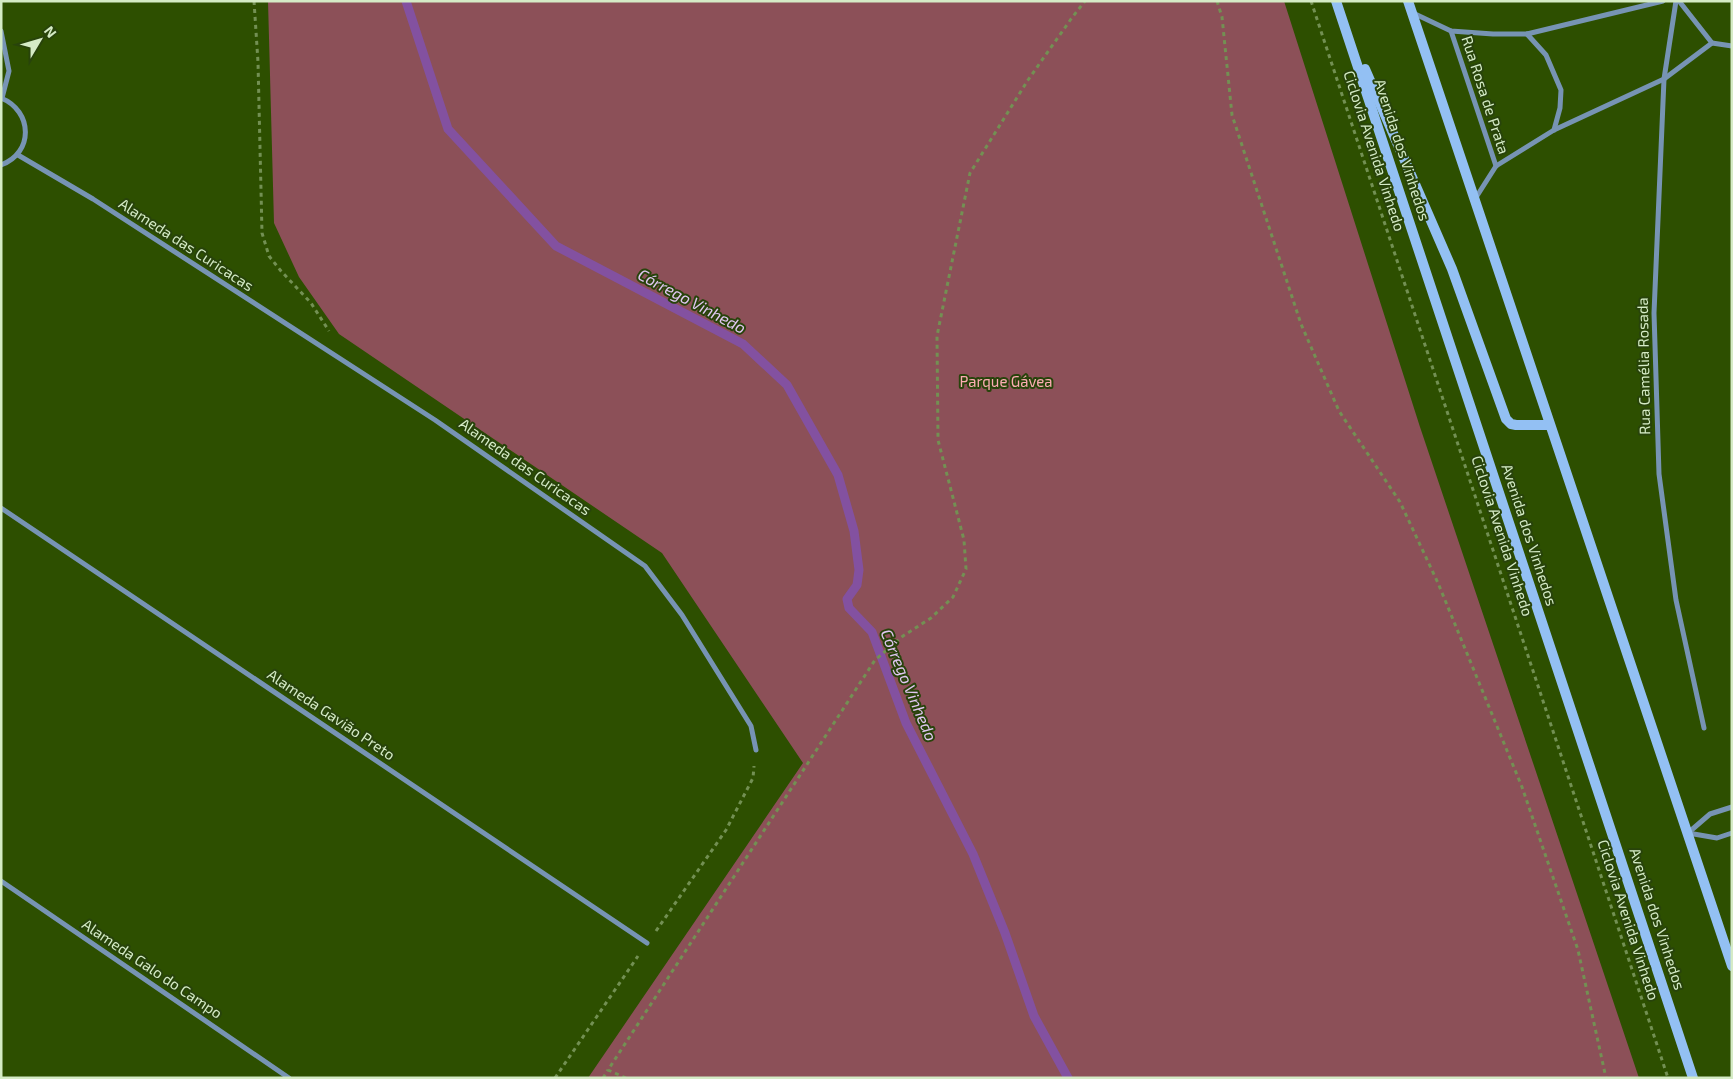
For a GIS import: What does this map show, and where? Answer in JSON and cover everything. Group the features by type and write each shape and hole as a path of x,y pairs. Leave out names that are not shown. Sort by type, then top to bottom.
{"main road":[{"path":"1408,1 1732,966"},
{"path":"1338,5 1452,270 1506,419 1511,424 1516,425 1549,425"},
{"name":"Avenida dos Vinhedos","path":"1338,5 1693,1078"}],"street":[{"name":"Rua Rosa de Prata","path":"1412,13 1451,31 1527,34 1663,1"},
{"path":"1677,1 1712,43 1732,46"},
{"name":"Rua Camélia Rosada","path":"1677,1 1664,79 1654,313 1660,474 1676,600 1704,728"},
{"path":"1,31 9,71 2,98 12,103 25,122 27,134 18,155 1,165"},
{"name":"Rua Rosa de Prata","path":"1451,31 1496,166"},
{"path":"1527,34 1546,55 1560,90 1560,108 1554,130"},
{"name":"Rua Rosa de Prata","path":"1475,199 1496,166 1554,130 1664,79 1712,43"},
{"name":"Alameda das Curicacas","path":"18,155 93,199 435,420 645,566 682,615 751,726 756,750"},
{"name":"Alameda Gavião Preto","path":"1,508 647,943"},
{"path":"1688,833 1710,814 1732,807"},
{"path":"1688,833 1718,838 1732,833"},
{"name":"Alameda Galo do Campo","path":"1,881 289,1078"}],"path":[{"path":"254,1 258,62 262,233 269,256 311,303 330,330 324,348"},
{"path":"603,1078 874,660 903,636 931,618 953,597 966,569 964,540 938,440 937,336 970,172 1028,80 1085,1"},
{"path":"1217,1 1222,17 1232,115 1301,324 1339,412 1400,502 1438,583 1522,787 1578,950 1606,1078"},
{"name":"Ciclovia Avenida Vinhedo","path":"1312,1 1668,1078"},
{"path":"555,1078 726,830 753,778 756,750"},
{"path":"608,1070 626,1078"}],"green space":[{"name":"Parque Gávea","path":"268,1 1284,1 1420,427 1639,1078 588,1078 803,763 662,553 339,334 299,277 274,223"}],"waterway":[{"name":"Córrego Vinhedo","path":"406,1 448,129 556,246 743,344 787,385 838,475 854,531 859,570 857,585 847,599 849,608 872,632 906,723 973,854 1005,933 1034,1016 1068,1078"}]}
